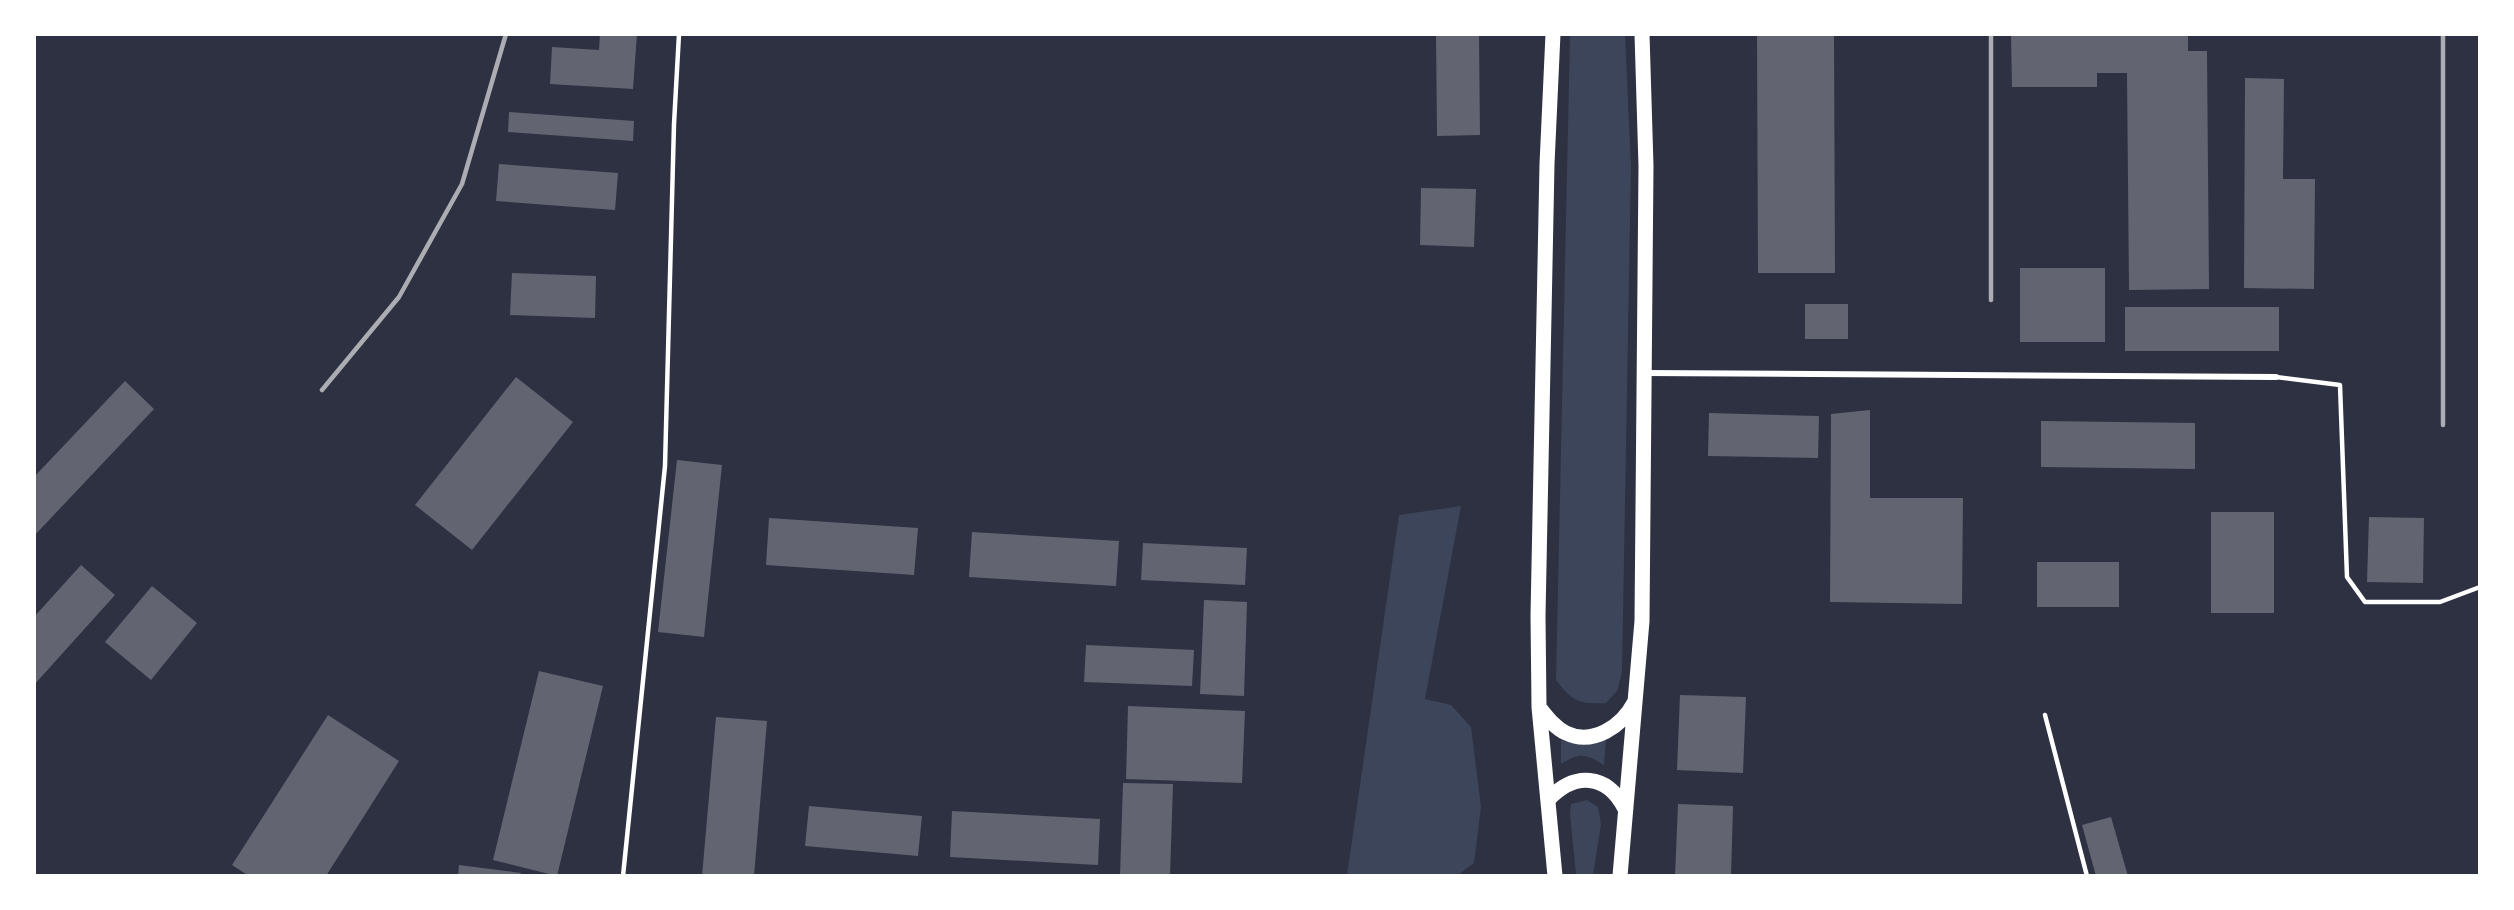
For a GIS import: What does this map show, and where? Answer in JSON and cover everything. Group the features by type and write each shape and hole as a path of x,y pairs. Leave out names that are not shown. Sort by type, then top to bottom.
{"main road":[{"path":"1553,34 1547,164 1538,616 1539,707 1555,876"},
{"path":"1620,876 1642,621 1646,166 1642,34"},
{"path":"1539,707 1553,724 1568,734 1584,737 1600,734 1615,727 1627,716 1636,698"},
{"path":"1548,800 1560,787 1576,782 1592,781 1608,786 1618,794 1625,809"}],"street":[{"path":"1644,373 2276,377"}],"lane":[{"path":"624,876 665,466 674,124 679,34"},
{"path":"2276,377 2340,385 2347,577 2366,602 2440,602 2480,587"},
{"path":"2045,715 2087,876"}],"shaded area":[{"path":"1570,35 1625,35 1631,166 1622,673 1617,691 1606,703 1577,700 1567,693 1556,680"},
{"path":"1461,506 1425,699 1451,705 1471,727 1481,807 1474,863 1458,875 1347,875 1399,515"},
{"path":"1606,739 1604,765 1583,756 1561,764 1561,740 1583,744"},
{"path":"1587,800 1598,807 1601,824 1593,875 1576,875 1571,804"}],"building":[{"path":"600,34 637,34 633,89 550,84 552,47 599,50"},
{"path":"1757,34 1834,34 1835,273 1758,273"},
{"path":"2011,34 2188,34 2188,51 2207,51 2209,289 2129,290 2127,73 2097,73 2097,87 2012,87"},
{"path":"1436,35 1479,35 1480,135 1437,136"},
{"path":"2245,78 2284,79 2283,179 2315,179 2314,289 2244,288"},
{"path":"509,112 634,121 633,141 508,132"},
{"path":"499,164 618,173 615,210 496,201"},
{"path":"1421,188 1476,189 1474,247 1420,245"},
{"path":"2020,268 2105,268 2105,342 2020,342"},
{"path":"512,273 596,276 595,318 510,315"},
{"path":"1805,304 1848,304 1848,339 1805,339"},
{"path":"2125,307 2279,307 2279,351 2125,351"},
{"path":"516,377 573,422 472,550 415,505"},
{"path":"125,381 154,409 34,536 34,477"},
{"path":"1870,410 1870,498 1963,498 1962,604 1830,602 1831,414"},
{"path":"1709,413 1819,416 1818,458 1708,456"},
{"path":"2041,421 2195,423 2195,469 2041,467"},
{"path":"677,460 722,465 704,637 658,632"},
{"path":"2211,512 2274,512 2274,613 2211,613"},
{"path":"2369,517 2424,518 2423,583 2367,582"},
{"path":"769,518 918,528 914,575 766,565"},
{"path":"972,532 1119,541 1116,586 969,577"},
{"path":"1143,543 1247,548 1245,585 1141,580"},
{"path":"2037,562 2119,562 2119,607 2037,607"},
{"path":"81,565 115,595 34,685 34,617"},
{"path":"152,586 197,623 151,680 105,642"},
{"path":"1204,600 1247,602 1244,696 1200,694"},
{"path":"1086,645 1194,650 1192,686 1084,682"},
{"path":"539,671 603,686 557,876 493,860"},
{"path":"1680,695 1746,697 1743,773 1677,770"},
{"path":"1128,706 1245,711 1242,783 1126,779"},
{"path":"328,715 399,761 326,876 249,876 232,865"},
{"path":"716,717 767,721 754,876 702,876"},
{"path":"1123,783 1173,784 1170,876 1120,876"},
{"path":"1678,804 1733,806 1731,876 1675,876"},
{"path":"809,806 922,816 918,856 805,846"},
{"path":"952,811 1100,819 1098,865 950,857"},
{"path":"2111,817 2128,876 2096,876 2082,825"},
{"path":"459,865 521,873 520,876 458,876"}],"railway":[{"path":"322,390 399,297 462,184 506,34"},
{"path":"1991,34 1991,300"},
{"path":"2443,34 2443,425"}]}
